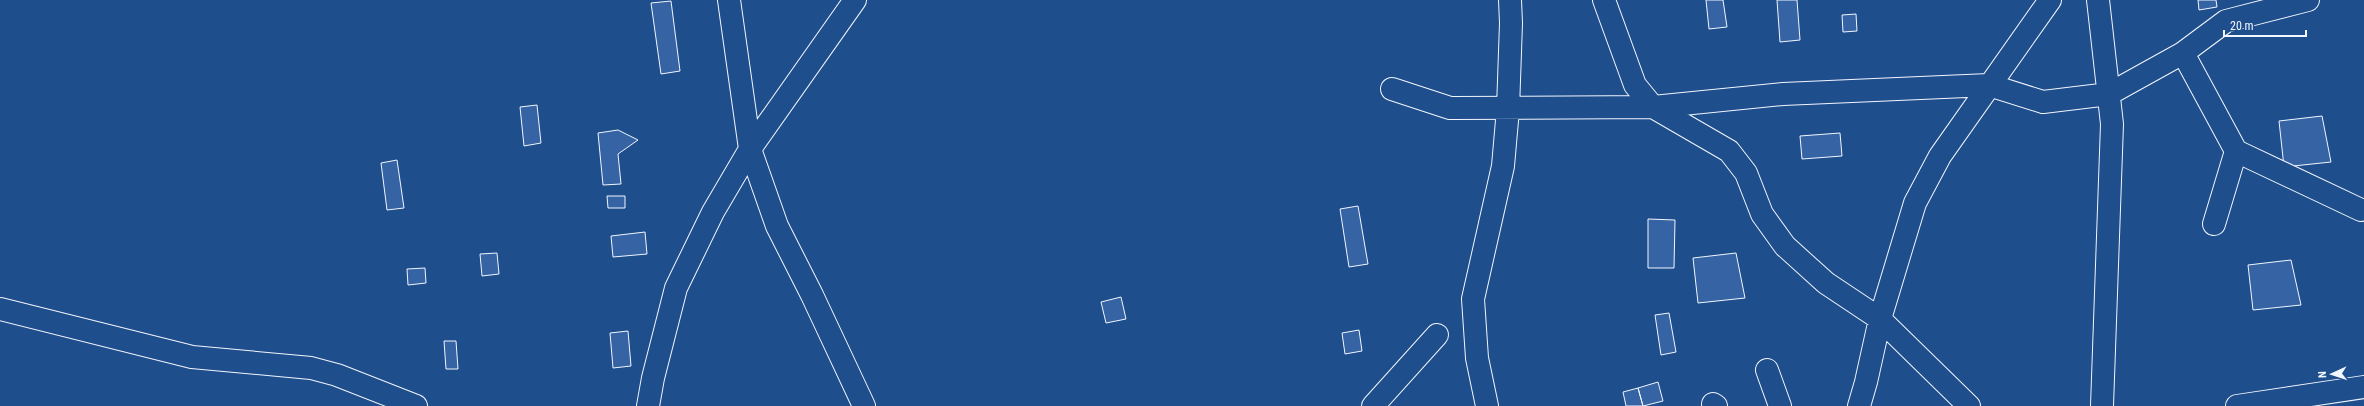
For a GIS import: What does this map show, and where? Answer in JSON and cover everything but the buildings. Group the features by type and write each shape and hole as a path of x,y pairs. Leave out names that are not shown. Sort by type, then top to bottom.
{"street":[{"path":"729,0 750,149 777,226 812,295 864,406"},
{"path":"648,406 653,378 676,288 713,212 750,149 855,0"},
{"path":"1487,406 1478,358 1473,299 1503,166 1508,109 1511,23 1510,0"},
{"path":"1604,0 1635,85 1653,107 1729,151 1746,173 1762,214 1785,246 1826,283 1880,319 1969,406"},
{"path":"1859,406 1880,319 1915,203 1940,156 2050,0"},
{"path":"2098,0 2112,124 2102,406"},
{"path":"1392,89 1450,108 1508,109 1653,107 1783,94 1989,86 2043,102 2109,94 2183,53 2226,21 2308,0"},
{"path":"2183,53 2236,151 2361,210"},
{"path":"2214,224 2236,151"},
{"path":"0,309 192,357 310,368 337,375 416,406"},
{"path":"1373,406 1437,335"},
{"path":"1767,370 1780,406"},
{"path":"2236,406 2364,387"}]}
